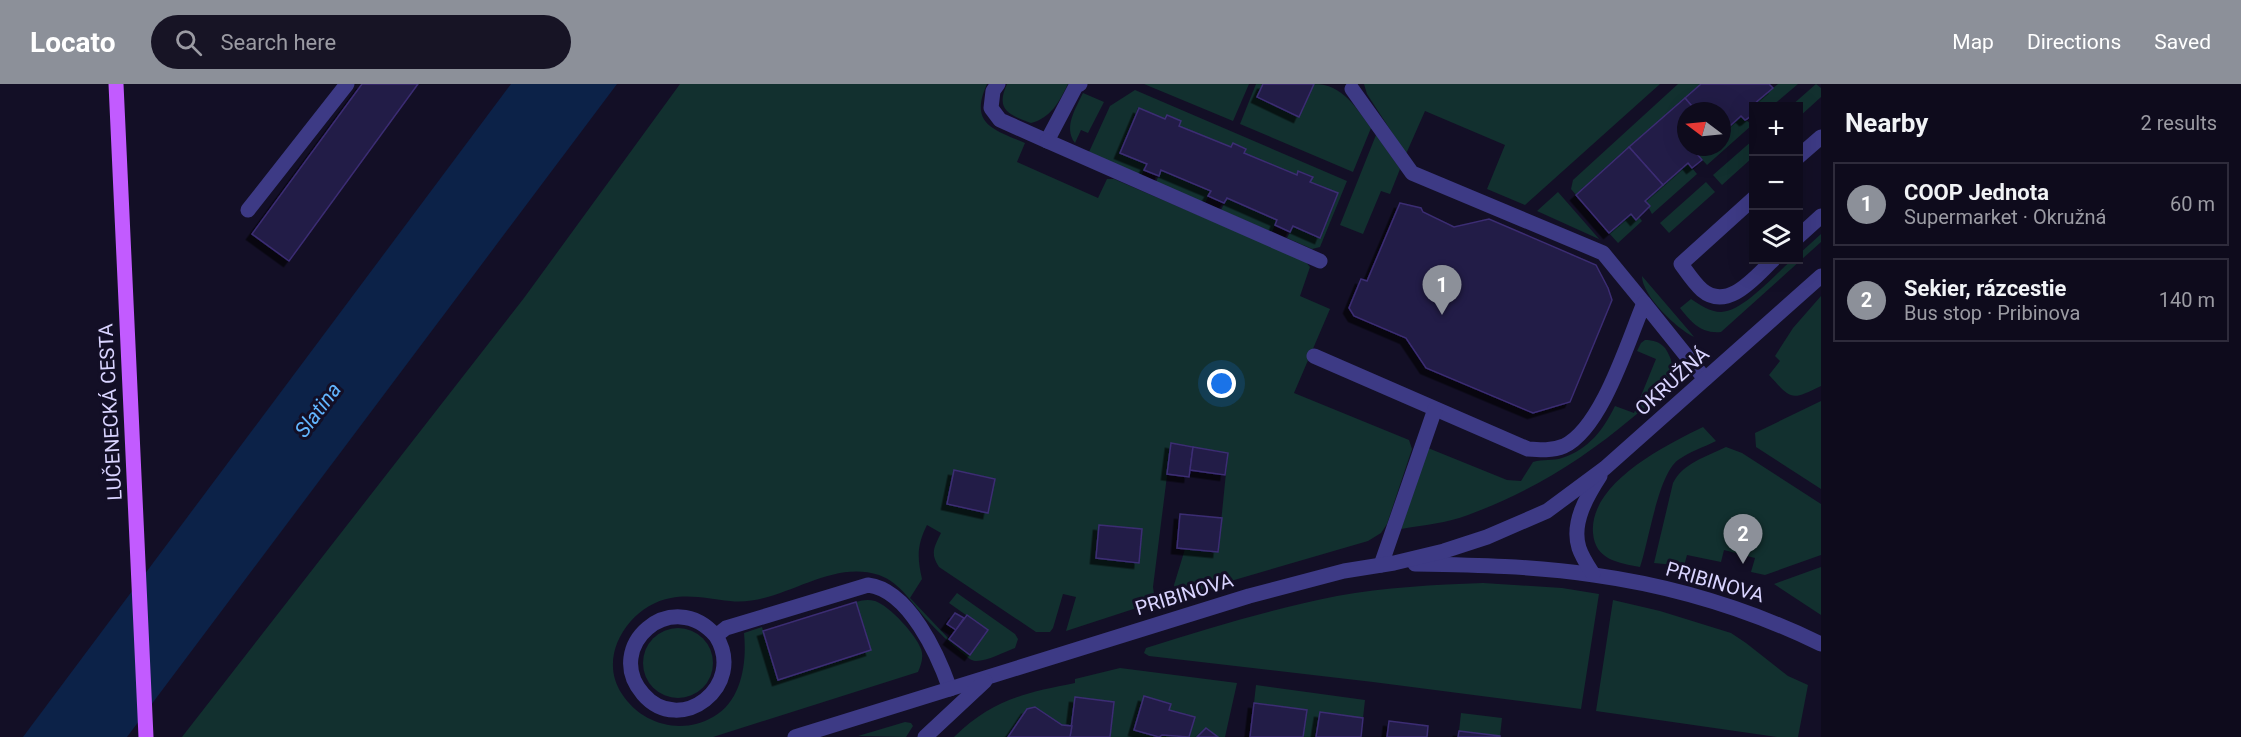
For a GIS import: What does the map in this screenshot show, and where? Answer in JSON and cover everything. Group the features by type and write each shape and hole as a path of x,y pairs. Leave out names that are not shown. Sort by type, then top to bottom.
{"main road":[{"name":"LUČENECKÁ CESTA","path":"116,84 146,737"}],"street":[{"path":"248,210 347,84"},
{"path":"998,84 993,91 991,108 1000,120 1320,261"},
{"path":"1047,141 1076,86 1080,84"},
{"path":"1352,89 1412,173 1603,254 1705,379"},
{"path":"1799,156 1821,137"},
{"path":"1749,203 1681,264 1703,291 1722,297 1732,295 1741,289 1769,264"},
{"path":"1803,232 1821,216"},
{"name":"OKRUŽNÁ","path":"1546,511 1605,468 1821,276"},
{"path":"1314,356 1528,449 1546,451 1564,446 1580,435 1600,408 1644,303"},
{"path":"1388,564 1435,409"},
{"path":"1593,574 1578,547 1579,524 1585,500 1605,468"},
{"name":"PRIBINOVA","path":"800,736 1249,596 1344,571 1444,551 1487,537 1546,511"},
{"name":"PRIBINOVA","path":"1388,564 1491,566 1593,574 1638,582 1753,614 1821,644"},
{"path":"716,636 726,628 857,587 874,586 886,592 905,608 927,638 941,664 950,689"},
{"path":"669,617 686,617 704,625 716,636 723,652 724,668 714,693 701,704 676,710 656,705 643,695 634,680 631,657 641,634 651,625 669,617"},
{"name":"PRIBINOVA","path":"925,737 989,677"}],"green space":[{"path":"680,84 987,84 982,97 983,117 994,129 1025,143 1017,162 1098,198 1107,179 1114,179 1305,261 1310,267 1300,296 1330,309 1294,393 1409,440 1412,449 1387,524 1381,533 1368,541 1176,597 1174,585 1185,549 1218,552 1228,453 1171,444 1153,587 1155,602 1066,631 1076,597 1063,594 1053,628 1050,632 1036,632 939,567 934,550 941,533 927,525 919,551 922,579 910,598 949,639 987,630 949,603 957,593 1015,634 1018,639 1015,648 986,660 974,661 961,652 932,625 894,583 879,575 860,571 823,577 749,601 693,597 671,598 642,611 631,621 621,634 615,649 613,664 615,679 630,705 640,713 651,720 676,726 701,722 723,710 736,691 740,680 743,668 744,633 762,627 778,680 871,650 856,602 875,601 888,609 908,629 921,649 922,658 918,672 713,737 182,737 524,298"},
{"path":"1007,84 1068,84 1058,103 1049,113 1031,123 1006,110 1003,100"},
{"path":"1144,84 1249,84 1233,121"},
{"path":"1256,84 1263,84 1257,98 1299,117 1314,84 1333,88 1348,98 1371,128 1353,172 1240,124"},
{"path":"1364,84 1660,84 1525,205 1487,189 1505,145 1425,111 1406,154 1367,94"},
{"path":"1678,84 1701,84 1681,102 1677,102 1677,105 1576,195 1571,189 1573,180"},
{"path":"1778,84 1798,84 1777,102 1756,102"},
{"path":"1816,84 1821,88 1821,97 1803,113 1803,102 1796,102"},
{"path":"1135,90 1347,181 1320,247 1312,249 1287,238 1293,226 1320,238 1338,194 1310,182 1312,176 1299,171 1297,175 1244,153 1246,149 1233,143 1231,147 1179,126 1180,121 1168,115 1165,119 1138,108 1120,153 1147,164 1141,176 1089,152 1110,106"},
{"path":"1083,93 1104,102 1088,133 1081,130 1075,143 1070,124"},
{"path":"1741,116 1749,123 1749,128 1731,144 1731,125"},
{"path":"1376,135 1400,169 1390,194 1381,191 1363,234 1340,225"},
{"path":"1749,144 1749,161 1722,185 1713,175"},
{"path":"1699,156 1717,156 1707,165"},
{"path":"1688,163 1697,174 1652,214 1645,201"},
{"path":"1161,170 1211,191 1205,203 1156,182"},
{"path":"1706,182 1715,192 1669,233 1660,223"},
{"path":"1558,192 1599,239 1537,211"},
{"path":"1227,198 1277,220 1272,232 1221,210"},
{"path":"1631,214 1636,220 1639,217 1642,221 1618,243 1609,233"},
{"path":"1821,234 1821,242 1803,258 1803,250"},
{"path":"1788,264 1797,264 1721,332 1702,329 1680,308 1691,299 1705,308 1721,312 1730,310 1759,291"},
{"path":"1642,276 1694,337 1679,327 1654,302"},
{"path":"1821,296 1821,386 1792,396 1769,375 1780,361 1775,356 1793,328"},
{"path":"1645,340 1661,344 1669,355 1672,370 1667,384 1657,397 1594,448 1554,474 1491,506 1460,518 1401,529 1428,448 1507,480 1521,481 1533,462 1562,458 1587,444 1600,431 1615,406 1634,413 1656,359 1637,351"},
{"path":"1821,401 1821,489 1756,447 1755,433"},
{"path":"1703,427 1716,441 1682,457 1671,468 1655,509 1640,567 1616,562 1603,555 1598,549 1593,533 1595,515 1603,498 1616,482 1651,455"},
{"path":"1726,447 1742,453 1821,504 1821,555 1765,575 1751,572 1755,558 1724,550 1721,562 1687,555 1684,566 1654,563 1673,483 1677,476 1689,465"},
{"path":"1821,567 1821,615 1774,584"},
{"path":"1483,583 1562,588 1599,594 1581,709 1149,656 1144,653 1146,648 1217,626 1337,596 1391,588"},
{"path":"1613,600 1660,611 1731,633 1788,676 1808,685 1798,737 1777,737 1596,711"},
{"path":"678,628 691,631 703,638 710,650 713,663 710,676 703,688 691,695 678,698 665,695 653,688 646,676 643,663 646,650 653,638 665,631"},
{"path":"1120,668 1237,683 1225,737 1218,737 1206,728 1197,737 1110,737 1114,702 1076,697 1072,726 1062,725 1035,707 1027,709 1008,737 954,737 982,714 1010,700 1040,690 1075,683 1075,679"},
{"path":"1256,685 1365,700 1363,718 1320,712 1316,737 1303,737 1307,710 1254,703"},
{"path":"1461,713 1502,718 1500,736 1459,731"},
{"path":"905,722 913,726 906,737 858,736"}],"water":[{"name":"Slatina","path":"511,84 617,84 127,737 23,737"}],"building":[{"path":"362,84 418,84 289,261 252,234"},
{"path":"1263,84 1314,84 1299,117 1257,97"},
{"path":"1701,84 1769,84 1773,88 1756,102 1749,102 1749,117 1745,120 1741,116 1731,125 1731,102 1688,102 1685,98"},
{"path":"1677,105 1677,156 1699,156 1702,160 1692,168 1688,163 1663,185 1629,147"},
{"path":"1139,108 1165,119 1167,115 1181,121 1179,126 1231,147 1233,143 1246,149 1244,153 1297,175 1298,171 1313,177 1310,182 1338,193 1320,238 1293,226 1290,232 1275,225 1277,220 1227,198 1224,203 1208,196 1211,191 1161,170 1159,176 1144,170 1147,164 1120,153"},
{"path":"1629,147 1663,185 1645,201 1650,206 1636,220 1631,214 1609,233 1576,195"},
{"path":"1400,203 1421,208 1423,212 1454,227 1489,219 1596,265 1612,300 1570,402 1533,413 1426,368 1406,338 1354,316 1349,308 1361,279 1367,281"},
{"path":"1171,443 1193,447 1189,477 1167,474"},
{"path":"1193,447 1228,453 1225,475 1190,470"},
{"path":"954,470 995,479 988,513 947,504"},
{"path":"1180,514 1222,518 1218,552 1177,548"},
{"path":"1099,525 1142,529 1139,563 1096,558"},
{"path":"856,602 871,650 778,680 763,631"},
{"path":"955,613 964,618 956,630 947,624"},
{"path":"967,615 988,630 970,655 949,639"},
{"path":"1144,696 1171,704 1169,710 1195,717 1189,737 1162,735 1159,737 1134,730"},
{"path":"1075,697 1114,702 1110,737 1070,737"},
{"path":"1254,703 1307,710 1303,737 1250,737"},
{"path":"1035,707 1062,725 1072,726 1070,737 1008,737 1027,709"},
{"path":"1320,712 1363,718 1361,737 1316,737"},
{"path":"1389,721 1428,726 1427,737 1387,737"},
{"path":"1206,728 1218,737 1197,737"},
{"path":"1459,731 1500,736 1500,737 1458,737"}],"place":[{"name":"COOP Jednota","path":"1442,315"},
{"name":"Sekier, rázcestie","path":"1743,564"}]}
